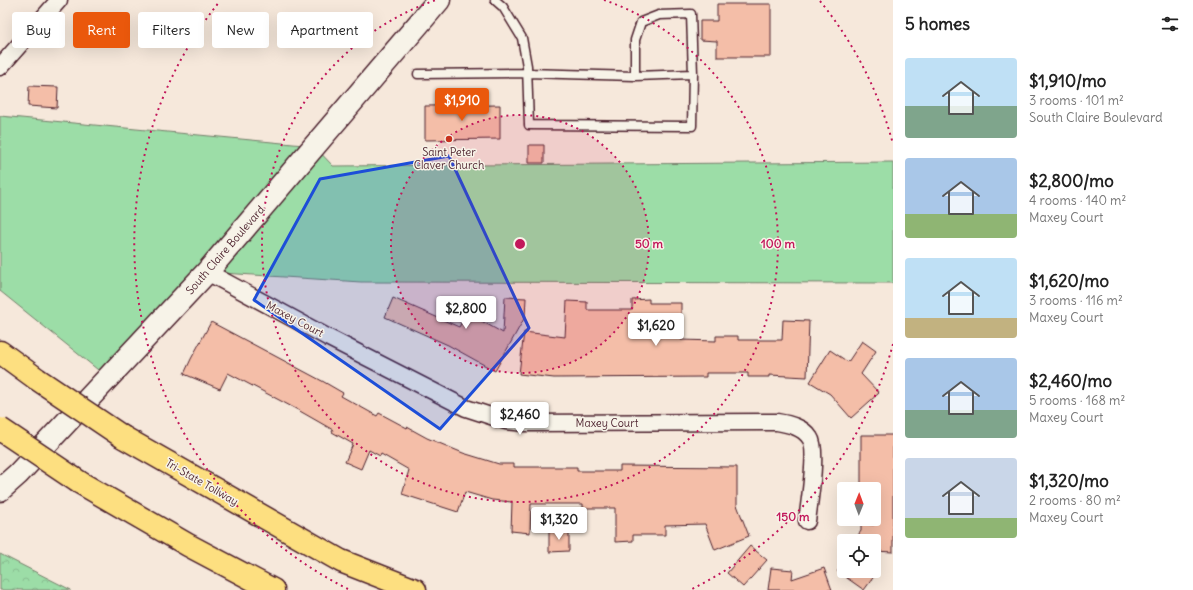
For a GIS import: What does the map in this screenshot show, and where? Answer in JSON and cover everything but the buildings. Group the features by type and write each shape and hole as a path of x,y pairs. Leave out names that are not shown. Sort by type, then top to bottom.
{"highway":[{"name":"Tri-State Tollway","path":"0,352 122,437 341,561 415,590"},
{"path":"0,429 79,482 188,545 273,590"}],"street":[{"path":"0,67 59,0"},
{"name":"South Claire Boulevard","path":"0,490 18,474 207,272 439,0"},
{"name":"Maxey Court","path":"207,272 329,338 466,408 506,421 526,423 778,422 793,425 804,432 811,439 813,452 807,520"}],"lane":[{"path":"495,0 503,6 522,38 527,73 529,125 692,126 693,74 691,14 659,15 641,22 635,40 634,76"},
{"path":"418,74 527,73 634,76 693,74"}],"highlighted area":[{"path":"449,156 529,328 440,429 254,300 320,179"}],"green space":[{"path":"0,116 314,146 333,166 893,162 893,283 361,282 207,272 108,378 0,291"},
{"path":"0,554 71,590 0,590"}],"place":[{"name":"Saint Peter Claver Church","path":"449,139"}]}
